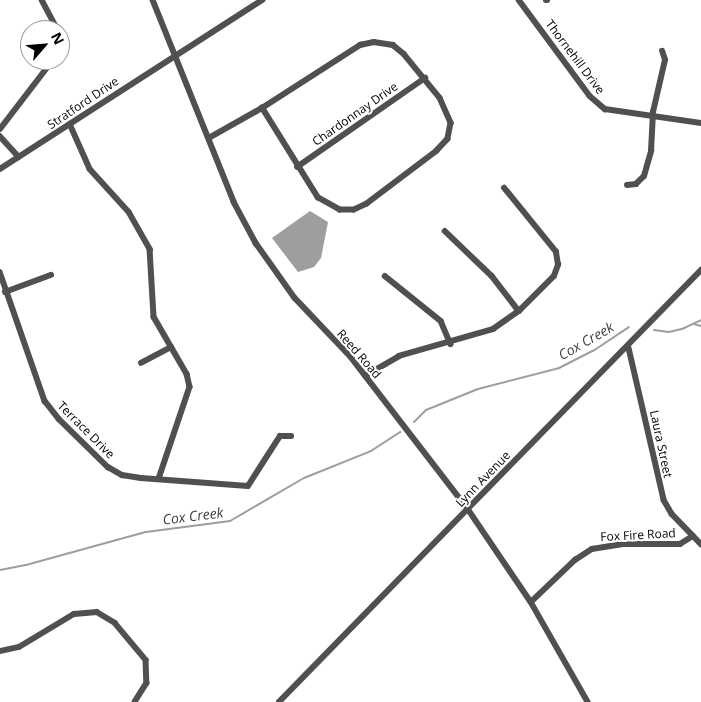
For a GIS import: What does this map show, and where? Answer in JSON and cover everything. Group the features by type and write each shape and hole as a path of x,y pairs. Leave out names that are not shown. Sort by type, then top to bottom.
{"street":[{"path":"42,0 53,20"},
{"name":"Reed Road","path":"152,0 177,55 208,138 246,227 272,268 365,376 468,509 531,602 588,702"},
{"name":"Stratford Drive","path":"0,169 262,0"},
{"name":"Thornehill Drive","path":"519,0 597,103 612,112 701,123"},
{"path":"208,138 262,108 360,45 374,42 393,45 424,78 448,110 451,123 448,139 367,204 354,210 328,206 318,198 262,108"},
{"path":"627,185 636,184 644,176 651,151 653,117 664,69 662,51"},
{"path":"0,129 45,70"},
{"name":"Chardonnay Drive","path":"297,167 424,78"},
{"path":"70,124 90,169 129,212 150,249 153,267 152,308 187,374 190,387 159,479"},
{"path":"0,136 19,157"},
{"path":"365,376 399,356 451,344 493,330 519,311 554,276 557,258 550,243 504,188"},
{"path":"445,231 492,276 519,311"},
{"name":"Lynn Avenue","path":"279,702 629,348 701,270"},
{"name":"Terrace Drive","path":"0,272 5,292 37,384 52,412 108,467 122,475 248,486 280,436 291,436"},
{"path":"5,292 51,275"},
{"path":"385,276 441,321 451,344"},
{"path":"141,363 171,347"},
{"name":"Laura Street","path":"629,348 664,500 693,536"},
{"name":"Fox Fire Road","path":"531,602 575,560 592,549 623,544 680,544 693,536 701,544"},
{"path":"0,651 19,647 74,614 97,612 115,623 146,660 147,683 135,702"}],"shaded area":[{"path":"310,211 328,222 321,258 314,267 298,272 272,238"}],"waterway":[{"name":"Cox Creek","path":"654,330 669,332 682,329 701,320"},
{"name":"Cox Creek","path":"694,324 701,326"},
{"name":"Cox Creek","path":"414,422 426,410 478,389 559,368 593,351 629,327"},
{"name":"Cox Creek","path":"0,570 26,565 146,532 230,521 304,478 371,451 400,432"}]}
